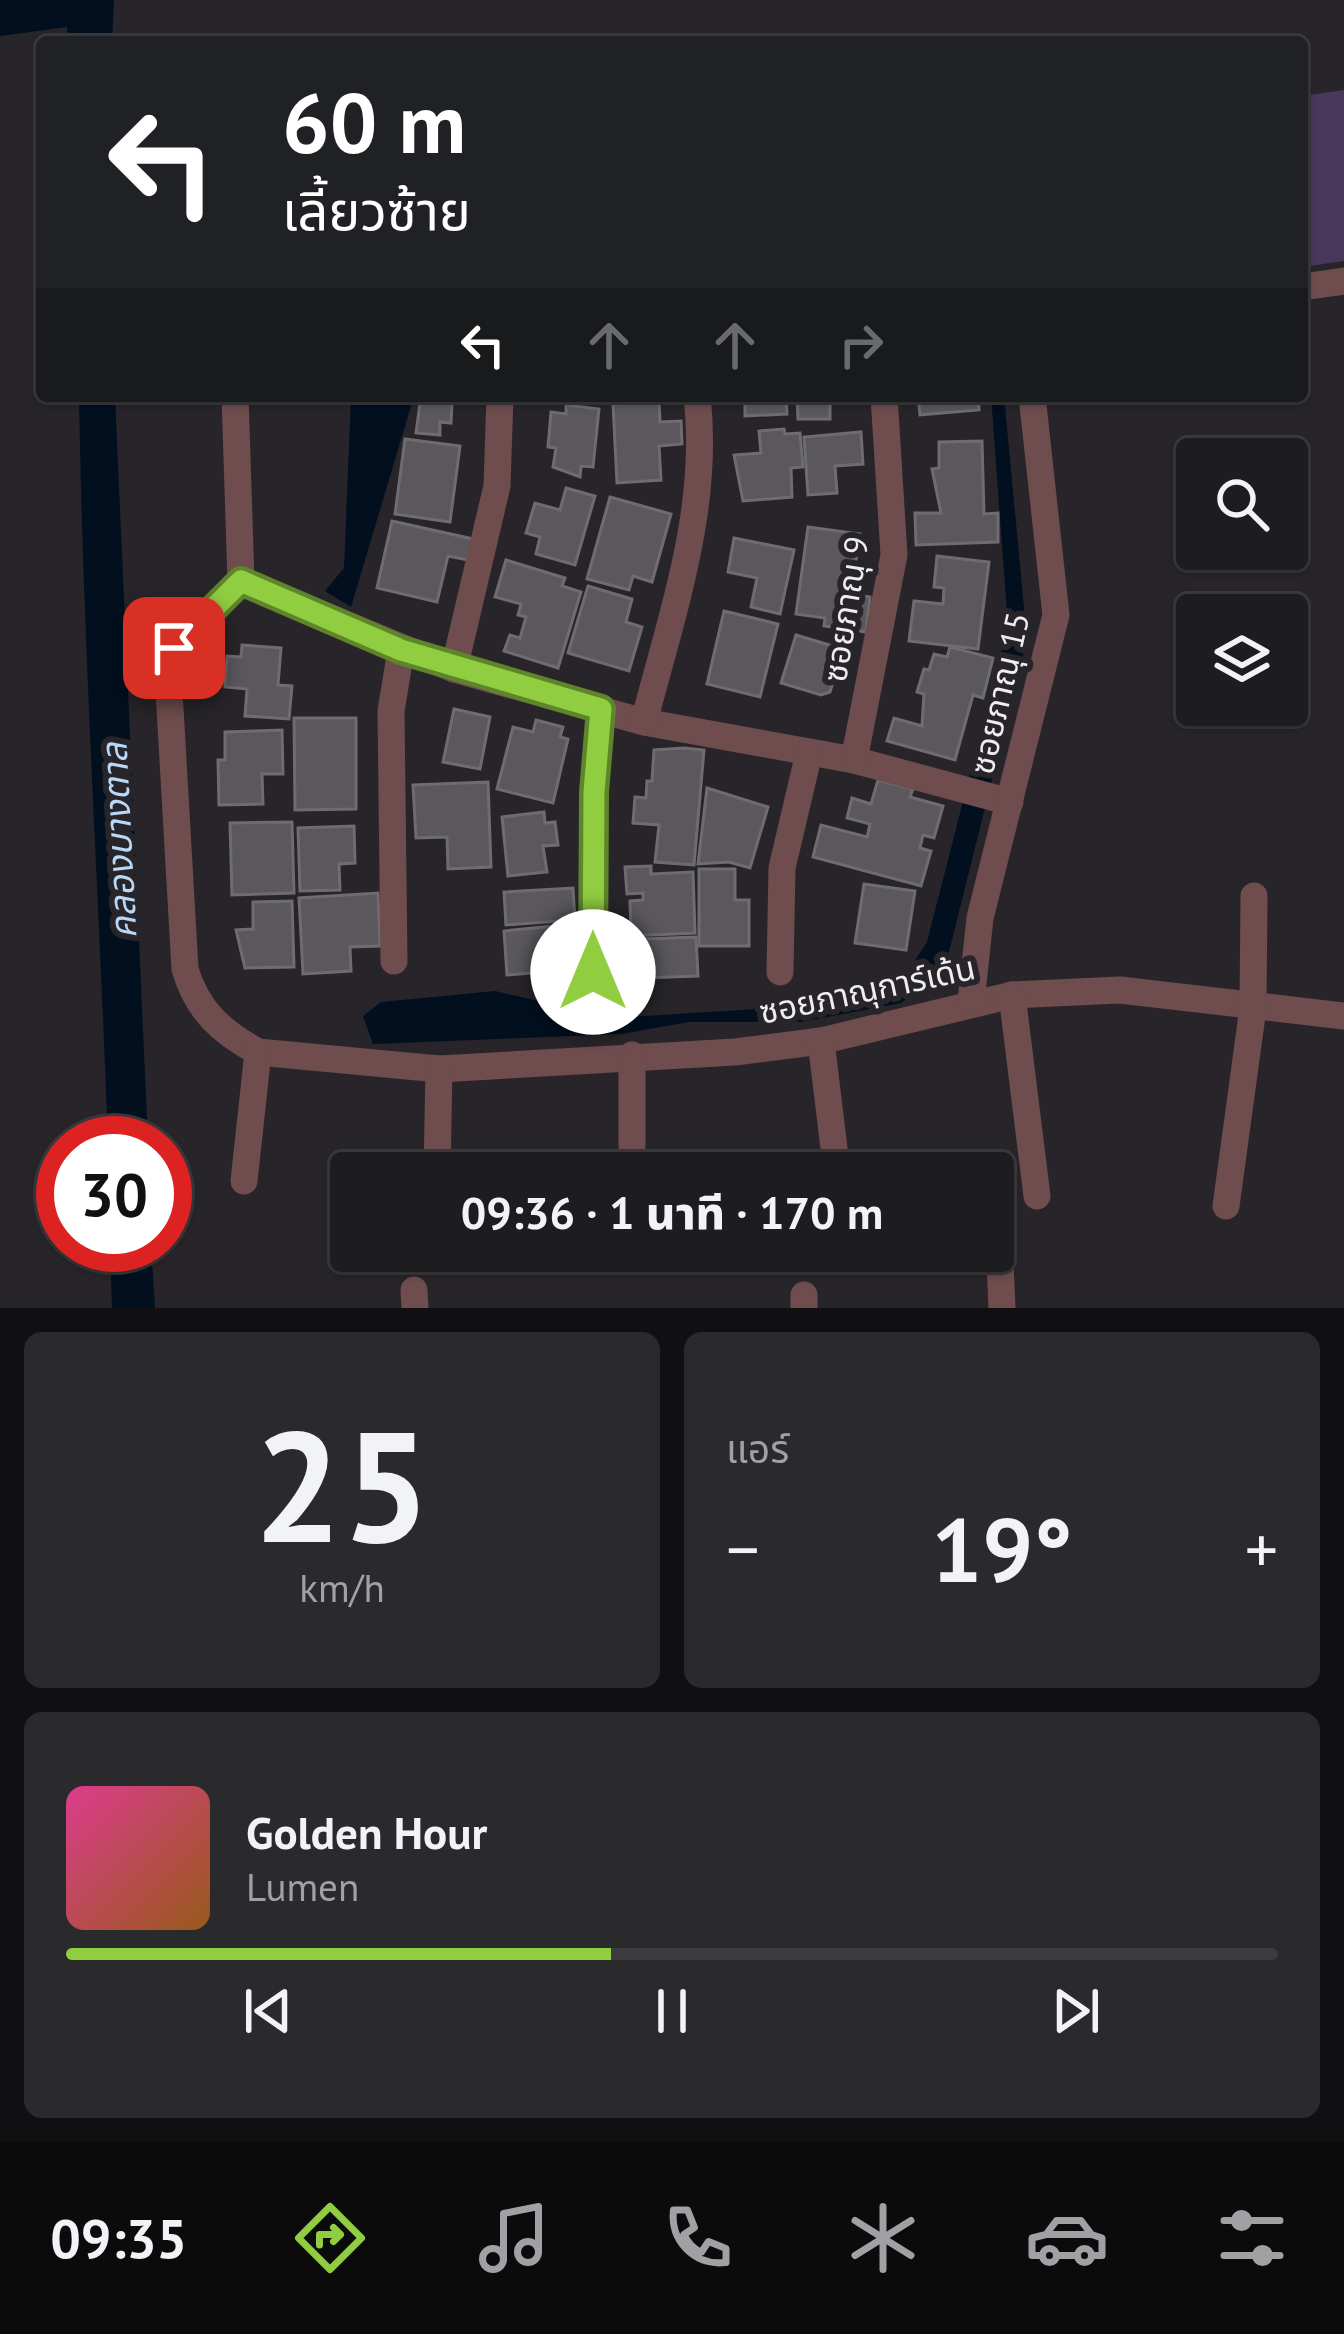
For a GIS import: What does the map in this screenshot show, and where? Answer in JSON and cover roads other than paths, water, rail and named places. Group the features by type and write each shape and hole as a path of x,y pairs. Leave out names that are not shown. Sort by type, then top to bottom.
{"street":[{"path":"1308,286 1344,281"},
{"path":"235,402 241,581 454,668 644,722 854,760 1002,800"},
{"path":"454,668 497,485 500,402"},
{"path":"644,722 700,501 704,454 698,402"},
{"name":"ซอยภาณุ 9","path":"854,760 894,555 884,402"},
{"name":"ซอยภาณุ 15","path":"971,1002 980,918 1002,800 1056,616 1033,402"},
{"name":"ซอยภาณุการ์เด้น","path":"241,581 182,636 167,688 185,969 193,997 207,1016 258,1052 439,1069 736,1052 821,1041 1012,995 1120,990 1344,1016"},
{"path":"394,961 392,711 401,650"},
{"path":"593,972 594,792 601,709"},
{"path":"780,972 782,868 809,753"},
{"path":"1226,1206 1252,1008 1254,896"},
{"path":"1012,995 1037,1196"},
{"path":"821,1041 834,1152"},
{"path":"244,1181 258,1052"},
{"path":"632,1055 632,1152"},
{"path":"437,1152 439,1069"},
{"path":"1000,1272 1002,1308"}],"water":[{"path":"0,0 114,0 112,36 68,36 67,27 0,36"},
{"name":"คลองบางตาล","path":"79,402 115,402 147,1116 107,1116"},
{"path":"351,402 412,402 351,607 325,591 344,568"},
{"path":"991,402 1005,402 1027,639 945,968 901,1003 801,1022 689,1022 621,1034 373,1044 363,1016 381,1002 495,991 613,1018 838,1004 898,986 927,942 1008,626"},
{"path":"111,1272 153,1272 155,1308 112,1308"}]}
